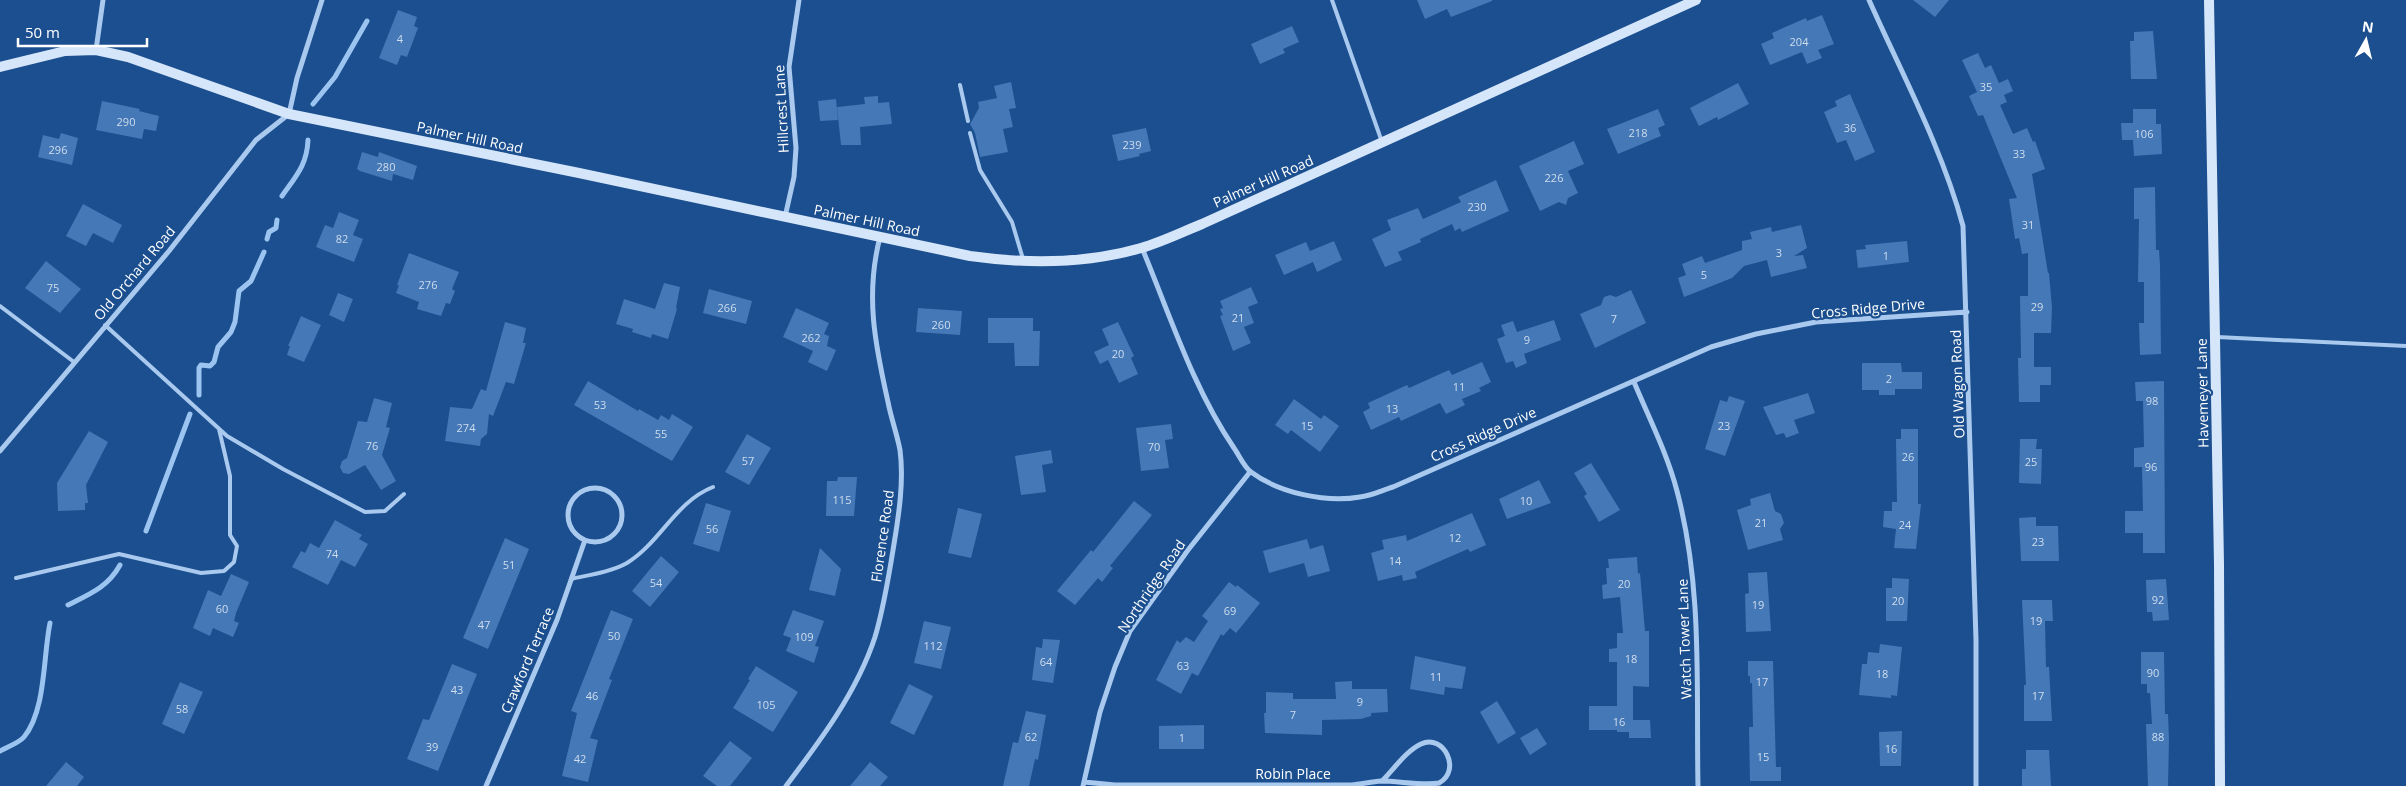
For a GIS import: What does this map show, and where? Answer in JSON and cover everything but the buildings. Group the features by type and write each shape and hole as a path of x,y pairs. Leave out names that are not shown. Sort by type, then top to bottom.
{"main road":[{"name":"Palmer Hill Road","path":"0,67 65,52 96,50 128,57 289,114 970,256 1024,262 1061,261 1104,256 1142,248 1202,224 1696,0"},
{"name":"Havemeyer Lane","path":"2209,0 2220,786"}],"street":[{"path":"96,50 103,0"},
{"path":"289,114 297,78 322,0"},
{"name":"Hillcrest Lane","path":"785,217 794,177 796,148 789,67 799,0"},
{"name":"Old Wagon Road","path":"1869,0 1954,191 1963,226 1976,640 1976,786"},
{"name":"Old Orchard Road","path":"0,451 169,251 256,140 289,114"},
{"name":"Florence Road","path":"786,786 825,734 859,673 874,638 888,580 899,518 900,450 888,401 872,315 871,288 880,237"},
{"name":"Cross Ridge Drive","path":"1142,248 1203,395 1226,436 1250,472 1274,485 1304,494 1332,498 1361,497 1393,487 1634,382 1711,346 1756,334 1816,322 1967,312"},
{"name":"Watch Tower Lane","path":"1634,382 1668,460 1678,492 1694,578 1697,621 1698,786"},
{"name":"Northridge Road","path":"1083,784 1100,712 1115,667 1130,631 1188,550 1250,472"},
{"path":"596,487 607,490 616,497 621,507 622,518 619,528 602,541 585,540 576,534 570,525 567,515 570,504 576,495 586,489 596,487"},
{"name":"Crawford Terrace","path":"486,786 557,620 585,540"},
{"name":"Robin Place","path":"1083,784 1351,785 1382,781 1430,786 1440,783 1447,776 1450,765 1447,752 1436,743 1423,742 1414,747 1382,781"}],"lane":[{"path":"1332,0 1382,143"},
{"path":"960,85 968,121"},
{"path":"970,133 980,170 1012,222 1024,262"},
{"path":"0,306 74,362"},
{"path":"105,325 227,436 283,469 365,512 385,511 404,494"},
{"path":"2215,337 2406,346"},
{"path":"16,578 119,554 201,573 224,571 234,562 237,546 230,535 230,476 219,429"},
{"path":"571,580 626,563 654,539 676,511 699,492 713,487"}],"waterway":[{"path":"313,104 335,77 367,21"},
{"path":"282,196 303,163 308,140"},
{"path":"267,239 269,232 276,228 277,220"},
{"path":"199,395 199,368 201,365 210,366 214,362 218,347 231,332 235,322 239,291 251,281 264,252"},
{"path":"146,531 190,414"},
{"path":"68,605 104,584 120,565"},
{"path":"0,751 22,739 31,726 43,683 50,623"}]}
